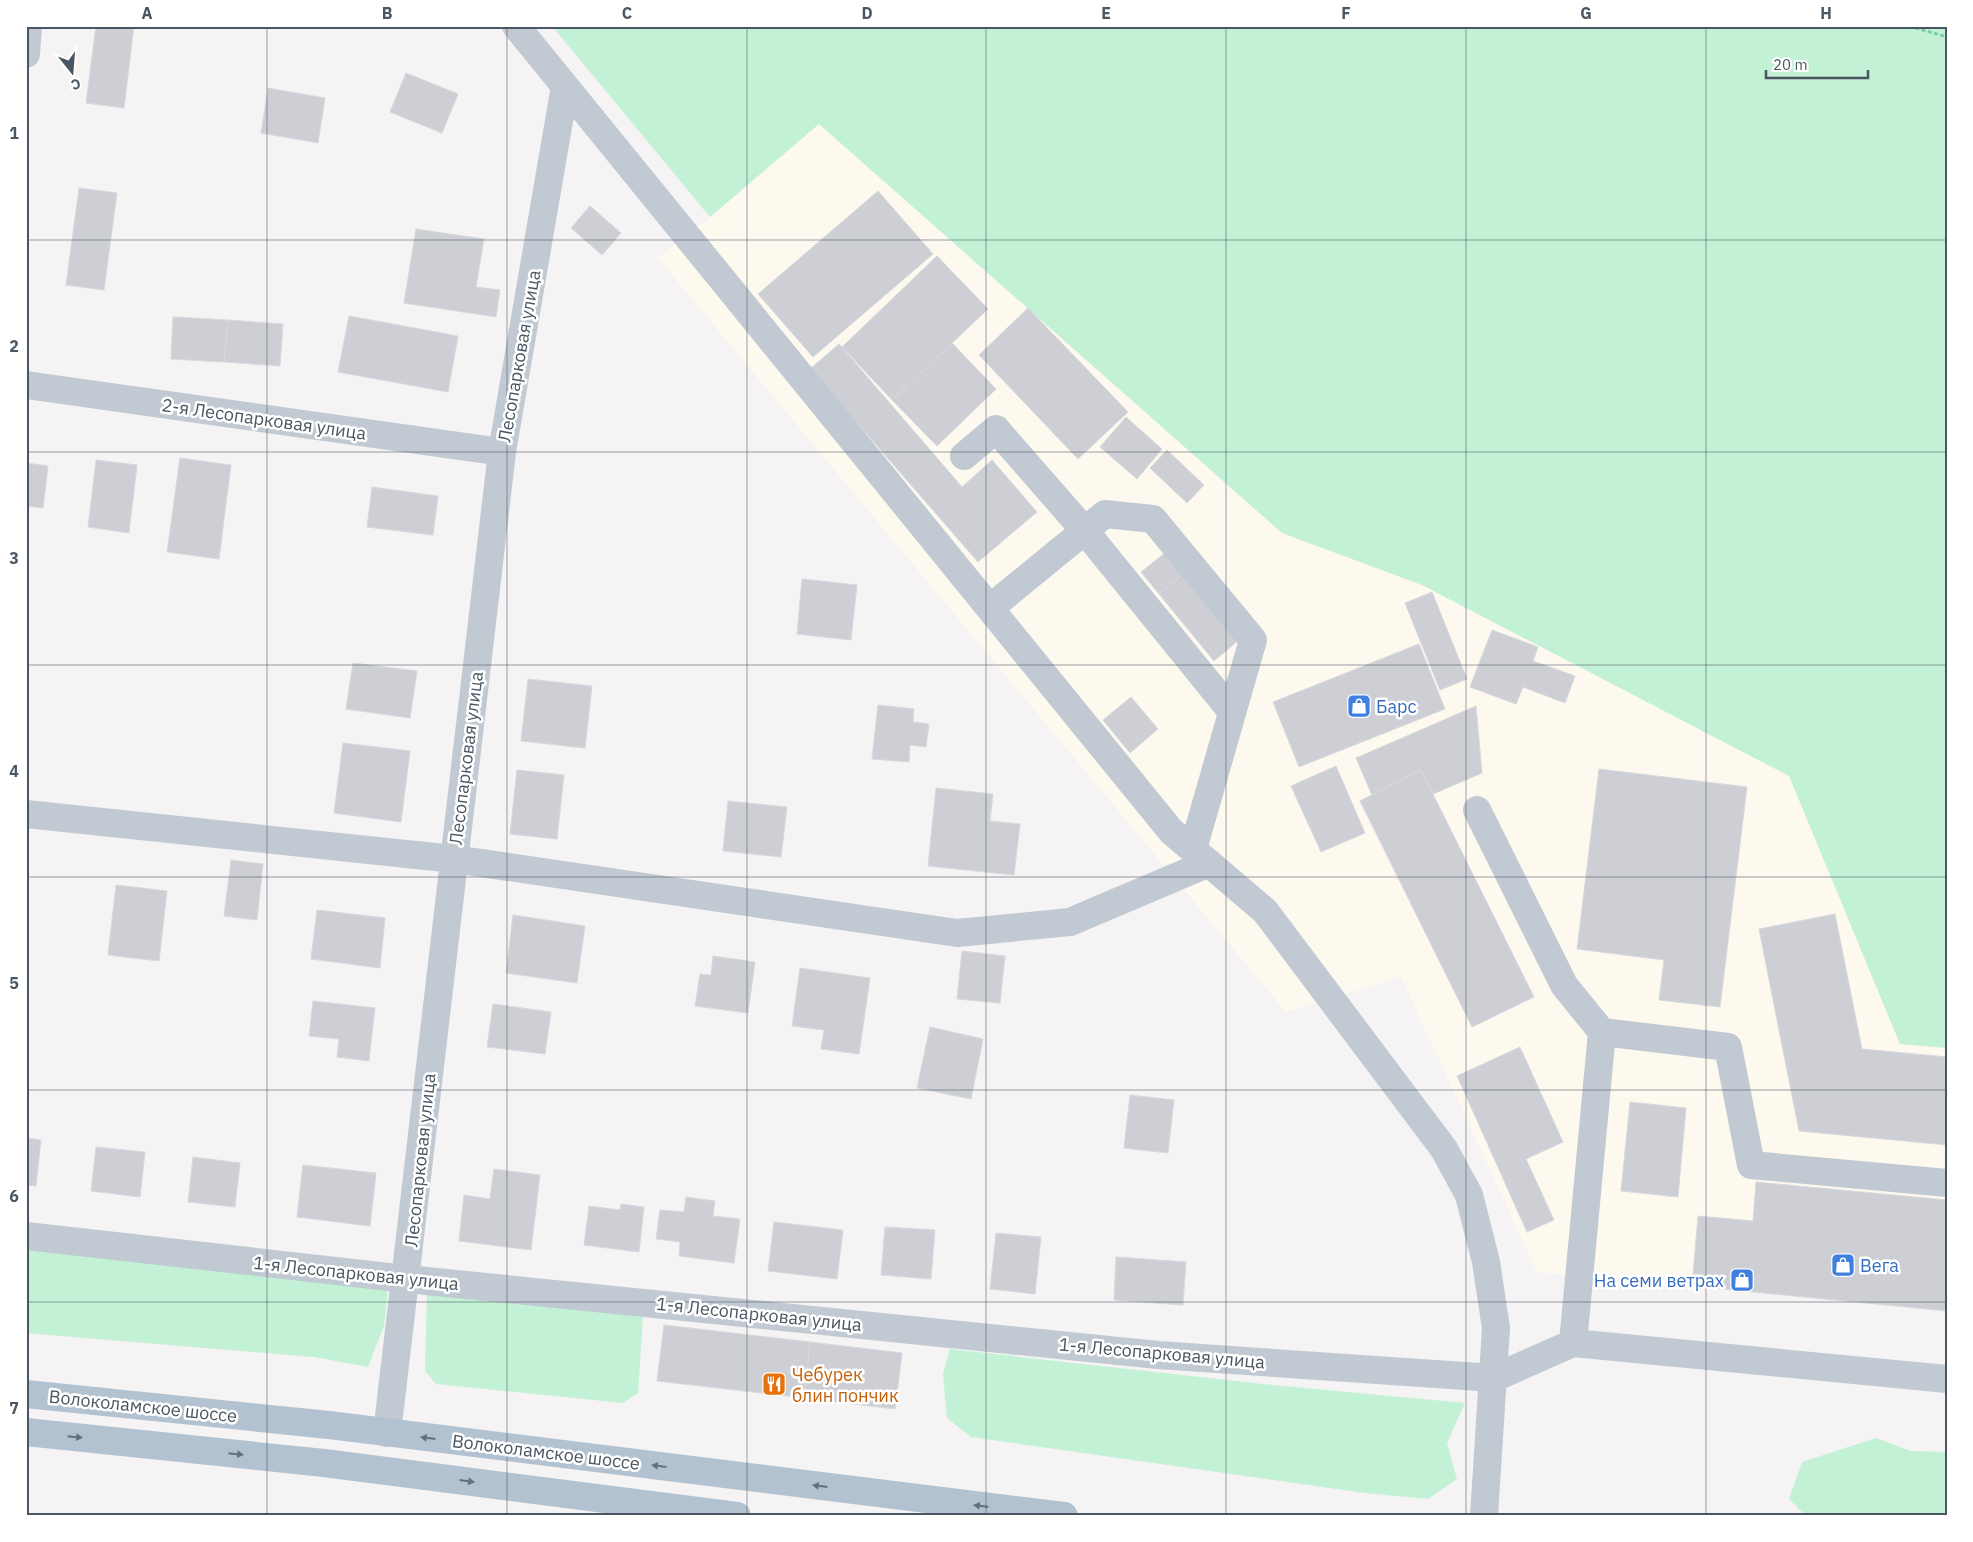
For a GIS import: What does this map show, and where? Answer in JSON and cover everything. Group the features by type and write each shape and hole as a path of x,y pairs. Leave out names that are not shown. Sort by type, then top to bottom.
{"main road":[{"name":"Волоколамское шоссе","path":"26,1394 388,1433 1064,1516"},
{"path":"26,1432 324,1463 737,1516"}],"street":[{"path":"26,54 28,26"},
{"path":"516,26 1171,831 1265,911 1444,1148 1469,1195 1486,1262 1496,1328 1484,1516"},
{"name":"Лесопарковая улица","path":"388,1433 502,452 565,86"},
{"name":"2-я Лесопарковая улица","path":"26,385 502,452"},
{"path":"964,456 996,429 1085,531 1232,712"},
{"path":"990,608 1105,514 1153,519 1253,640 1232,712 1201,856"},
{"path":"1477,810 1564,985 1602,1032 1728,1047 1751,1165 1947,1183"},
{"path":"26,814 454,859 957,933 1070,922 1201,856"},
{"path":"1573,1344 1602,1032"},
{"name":"1-я Лесопарковая улица","path":"26,1236 407,1279 1158,1355 1494,1378"},
{"path":"1494,1378 1573,1344 1947,1379"}],"path":[{"path":"1910,26 1947,37"}],"shaded area":[{"path":"819,124 1282,533 1422,585 1789,776 1900,1044 1947,1048 1947,1311 1537,1272 1401,977 1286,1012 658,258 710,217"}],"green space":[{"path":"552,26 1947,26 1947,1048 1900,1044 1789,776 1422,585 1282,533 819,124 710,217"},
{"path":"26,1248 388,1289 384,1326 368,1367 314,1357 26,1333"},
{"path":"427,1293 643,1317 638,1393 623,1403 436,1384 425,1371"},
{"path":"950,1349 1263,1384 1465,1403 1447,1443 1457,1479 1428,1499 1365,1493 971,1437 947,1418 943,1374"},
{"path":"1876,1438 1911,1451 1947,1452 1947,1516 1806,1516 1789,1499 1802,1462"}],"building":[{"path":"96,26 134,26 124,108 86,103"},
{"path":"406,73 458,94 442,133 390,112"},
{"path":"268,88 325,98 318,143 261,133"},
{"path":"79,188 117,193 104,290 66,285"},
{"path":"878,191 933,254 813,357 758,294"},
{"path":"590,206 621,233 602,255 571,228"},
{"path":"416,229 484,239 476,287 500,290 496,317 404,303"},
{"path":"937,256 988,309 892,400 842,347"},
{"path":"1028,308 1128,412 1078,459 979,355"},
{"path":"349,316 458,336 448,392 338,372"},
{"path":"173,317 228,320 224,362 171,359"},
{"path":"228,320 283,324 280,366 224,362"},
{"path":"952,343 996,389 937,446 892,400"},
{"path":"839,344 962,487 992,460 1037,512 978,562 810,369"},
{"path":"1126,417 1162,449 1137,479 1100,447"},
{"path":"1167,450 1204,485 1187,503 1150,468"},
{"path":"180,458 231,465 219,559 167,552"},
{"path":"96,460 137,465 129,533 88,527"},
{"path":"26,463 48,466 43,508 26,506"},
{"path":"372,487 438,496 433,535 367,527"},
{"path":"1166,552 1184,573 1159,594 1141,572"},
{"path":"1184,573 1239,640 1214,661 1159,594"},
{"path":"802,579 857,585 851,640 797,634"},
{"path":"1432,592 1467,679 1440,690 1405,603"},
{"path":"1492,630 1538,647 1533,661 1575,676 1565,703 1523,687 1516,704 1470,687"},
{"name":"Барс","path":"1419,644 1445,709 1299,767 1273,702"},
{"path":"353,663 417,671 410,718 346,709"},
{"path":"528,679 592,686 585,748 521,741"},
{"path":"1131,697 1158,729 1130,753 1103,720"},
{"path":"878,705 914,709 913,722 929,724 926,747 910,745 909,762 872,759"},
{"path":"1476,706 1482,773 1433,794 1421,770 1372,795 1356,758"},
{"path":"343,743 410,751 401,822 334,813"},
{"path":"1336,766 1365,833 1321,852 1291,786"},
{"path":"1599,769 1747,787 1720,1007 1659,1000 1664,960 1577,949"},
{"path":"517,770 564,775 557,839 510,834"},
{"path":"1421,770 1534,997 1472,1027 1360,801"},
{"path":"936,788 993,794 990,821 1020,824 1014,875 928,866"},
{"path":"728,801 787,807 781,857 723,851"},
{"path":"231,860 263,864 257,920 224,916"},
{"path":"116,885 167,891 159,961 108,955"},
{"path":"317,910 385,918 380,968 311,959"},
{"path":"1835,914 1862,1049 1947,1057 1947,1145 1799,1131 1759,929"},
{"path":"513,915 585,926 577,983 506,973"},
{"path":"962,951 1005,956 1000,1003 957,999"},
{"path":"713,956 755,962 748,1013 695,1006 700,974 711,975"},
{"path":"800,968 870,978 859,1054 821,1049 824,1030 792,1026"},
{"path":"313,1001 375,1008 369,1061 337,1057 339,1039 309,1036"},
{"path":"493,1004 551,1012 545,1054 487,1047"},
{"path":"930,1027 983,1039 971,1099 917,1088"},
{"path":"1520,1047 1563,1142 1526,1159 1554,1220 1527,1232 1457,1076"},
{"path":"1130,1095 1174,1100 1168,1153 1124,1148"},
{"path":"1630,1102 1686,1108 1678,1197 1621,1191"},
{"path":"26,1138 41,1140 36,1186 26,1185"},
{"path":"96,1147 145,1152 140,1197 91,1191"},
{"path":"193,1157 240,1163 235,1207 188,1202"},
{"path":"303,1165 376,1173 370,1226 297,1217"},
{"path":"494,1169 540,1175 531,1250 459,1241 464,1195 490,1199"},
{"path":"1756,1182 1947,1200 1947,1311 1692,1286 1698,1216 1753,1221"},
{"path":"686,1197 715,1201 713,1216 740,1219 734,1263 679,1256 680,1242 656,1239 660,1210 684,1212"},
{"path":"621,1204 644,1207 639,1252 584,1245 589,1206 620,1210"},
{"path":"774,1222 843,1230 837,1279 768,1271"},
{"path":"885,1227 935,1230 931,1279 881,1275"},
{"path":"996,1233 1041,1237 1035,1294 990,1289"},
{"path":"1116,1257 1186,1262 1183,1305 1114,1300"},
{"path":"664,1325 810,1342 804,1398 657,1381"},
{"path":"810,1342 902,1353 895,1409 804,1398"}],"place":[{"name":"Барс","path":"1359,706"},
{"name":"Вега","path":"1843,1265"},
{"name":"На семи ветрах","path":"1742,1280"},
{"name":"Чебурек блин пончик","path":"774,1384"}]}
